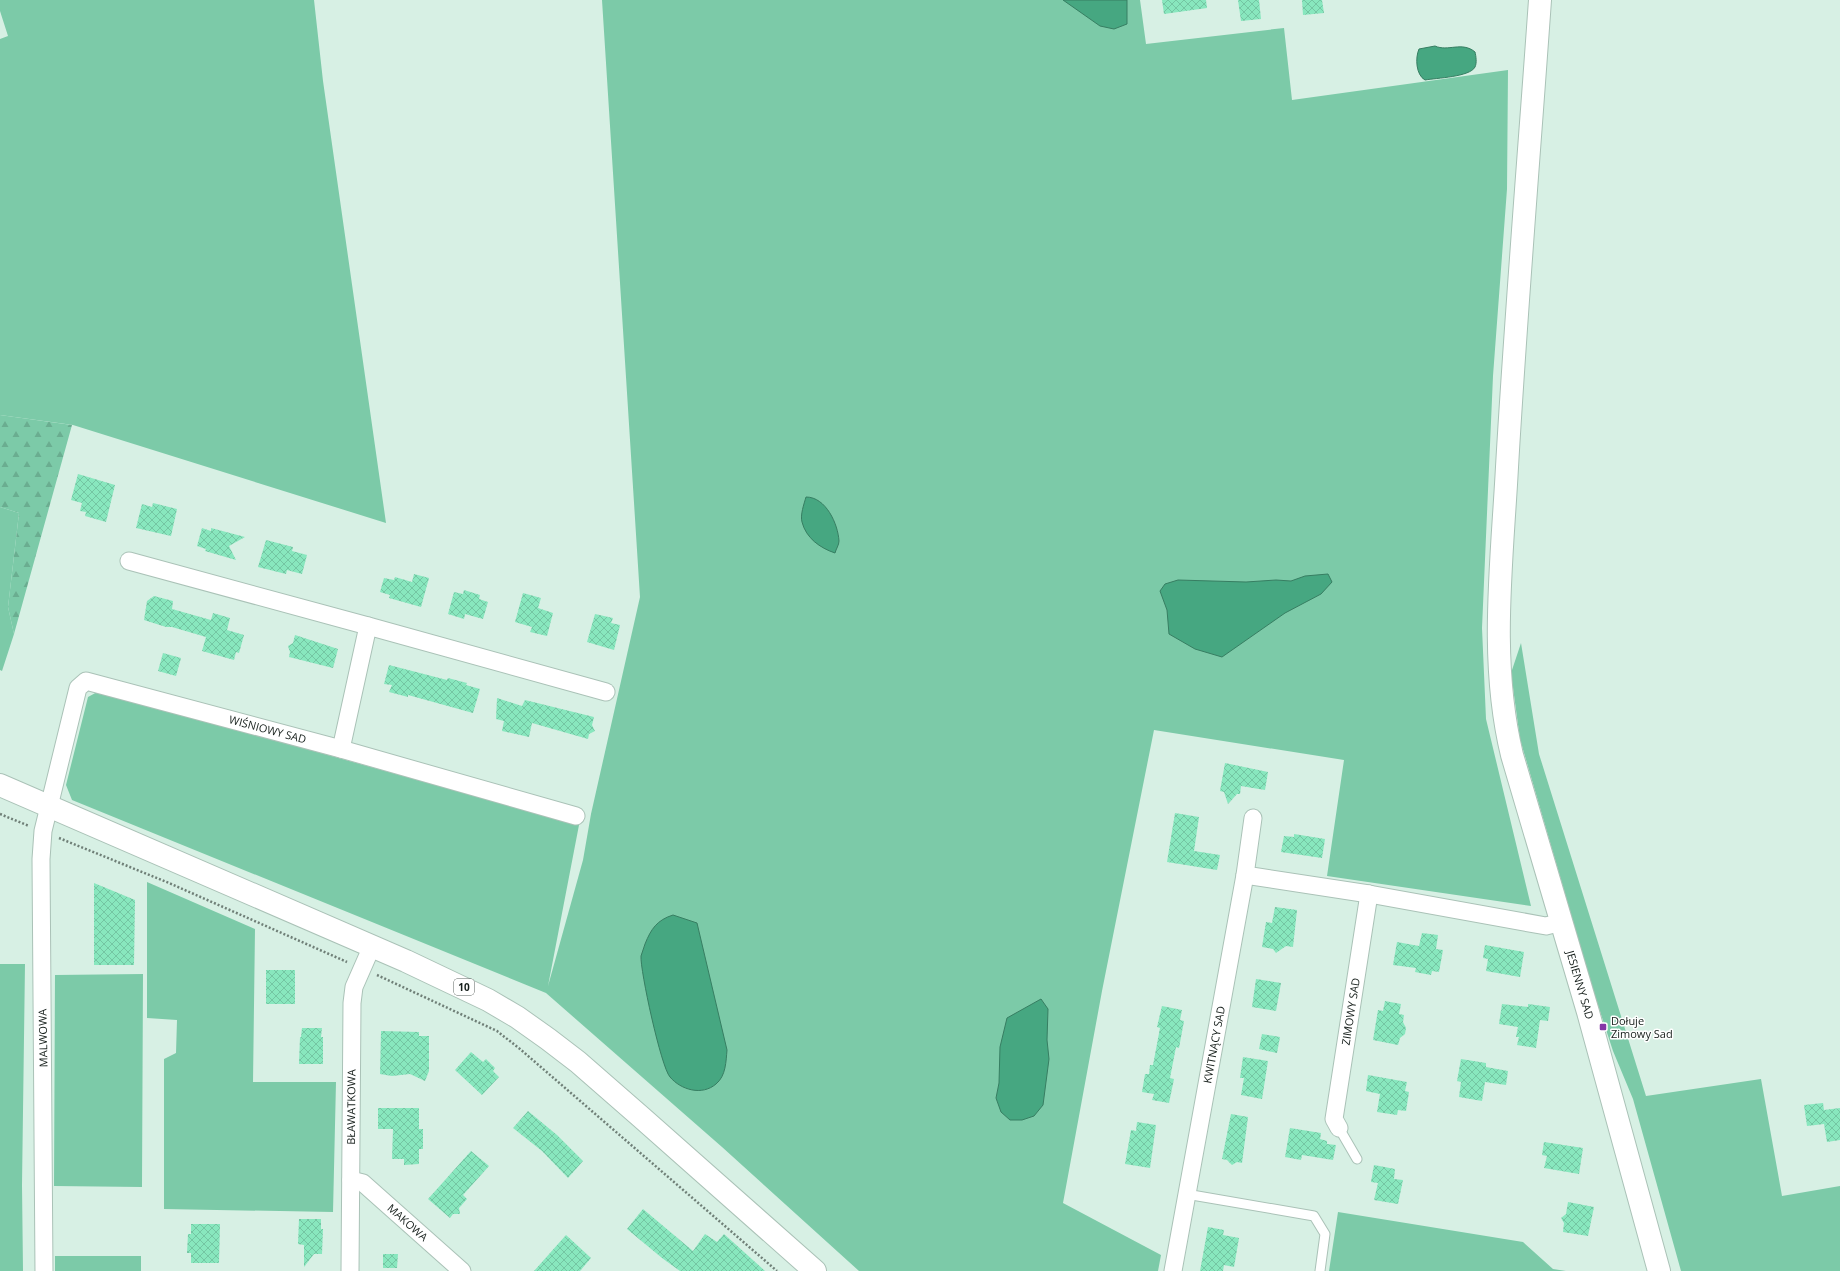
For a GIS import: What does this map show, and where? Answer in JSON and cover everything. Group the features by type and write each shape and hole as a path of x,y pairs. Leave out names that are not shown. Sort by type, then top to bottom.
{"street":[{"name":"JESIENNY SAD","path":"1540,0 1514,355 1500,609 1499,665 1503,707 1508,736 1562,922 1659,1271"},
{"path":"129,561 606,692"},
{"path":"341,749 368,626"},
{"name":"WIŚNIOWY SAD","path":"50,805 78,688 86,682 341,749 576,816"},
{"name":"10","path":"0,786 50,805 372,946 488,1000 517,1017 548,1039 635,1112 815,1271"},
{"name":"MALWOWA","path":"44,1271 41,867 43,831 50,805"},
{"name":"KWITNĄCY SAD","path":"1172,1271 1253,818"},
{"path":"1244,875 1369,894 1546,926 1562,922"},
{"name":"ZIMOWY SAD","path":"1339,1128 1334,1119 1369,894"},
{"name":"BŁAWATKOWA","path":"350,1271 352,1003 354,987 361,968 372,946"},
{"name":"MAKOWA","path":"351,1180 363,1183 462,1271"}],"lane":[{"path":"1339,1128 1357,1159"},
{"path":"1186,1194 1314,1216 1325,1234 1320,1271"}],"path":[{"path":"0,814 169,883 361,968 497,1031 520,1049 777,1271"}],"green space":[{"path":"0,0 314,0 323,81 386,523 73,425 0,415 0,39 8,36 0,11"},
{"path":"602,0 1140,0 1146,44 1284,28 1292,100 1508,70 1507,189 1493,376 1482,628 1486,719 1531,906 1327,876 1344,760 1154,730 1102,991 1063,1203 1161,1255 1158,1271 859,1271 722,1147 546,993 72,800 66,785 88,697 99,691 579,825 548,986 583,860 591,814 640,597"},
{"path":"0,415 72,425 14,634 8,607 19,513 0,507"},
{"path":"0,507 19,513 8,607 14,634 2,671 0,670"},
{"path":"1521,643 1539,754 1646,1096 1761,1079 1782,1196 1840,1186 1840,1271 1681,1271 1633,1099 1613,1051 1593,990 1520,739 1511,673"},
{"path":"147,882 255,929 253,1082 336,1082 333,1212 164,1209 164,1059 176,1053 177,1020 147,1018"},
{"path":"0,964 25,964 22,1185 23,1271 0,1271"},
{"path":"143,974 142,1187 54,1186 55,975"},
{"path":"1338,1212 1523,1242 1553,1269 1566,1271 1329,1271"},
{"path":"55,1256 141,1256 141,1271 55,1271"}],"shaded area":[{"path":"1063,0 1127,0 1127,24 1114,29 1100,26"},
{"path":"1435,46 1440,48 1465,47 1470,49 1475,52 1475,67 1467,73 1460,75 1425,80 1422,78 1417,66 1419,49"},
{"path":"806,497 819,501 830,513 836,527 839,541 835,553 814,542 804,528 802,522 802,510"},
{"path":"1328,574 1332,582 1321,594 1285,613 1222,657 1195,649 1169,634 1167,610 1160,591 1165,584 1178,580 1246,582 1276,580 1291,581 1305,576"},
{"path":"673,915 697,923 727,1050 725,1068 722,1077 716,1084 704,1090 692,1090 680,1085 670,1077 666,1070 652,1018 644,979 641,956 647,939 659,922"},
{"path":"1041,999 1048,1009 1047,1040 1049,1059 1043,1105 1034,1116 1022,1120 1010,1120 1001,1112 996,1098 999,1083 1000,1047 1007,1018"}],"building":[{"path":"1162,0 1206,0 1207,8 1164,14"},
{"path":"1238,0 1259,0 1261,19 1241,21"},
{"path":"1302,0 1322,0 1324,13 1303,15"},
{"path":"78,474 115,485 106,522 85,516 86,512 80,511 82,503 71,500"},
{"path":"153,503 177,509 171,536 136,528 142,504 152,507"},
{"path":"202,528 211,531 211,528 245,537 229,546 236,560 205,551 206,549 197,546"},
{"path":"266,540 293,547 292,551 307,555 302,574 287,570 286,574 258,567"},
{"path":"414,574 429,578 421,607 389,598 390,595 380,592 384,578 394,580 395,577 412,582"},
{"path":"464,590 480,595 479,599 488,602 483,619 465,614 464,619 448,614 454,592 463,594"},
{"path":"523,593 541,598 538,608 553,613 547,636 530,632 532,627 515,622"},
{"path":"154,596 173,601 172,609 211,620 213,613 230,618 227,630 244,635 239,653 236,652 234,660 202,651 206,637 144,620 147,601"},
{"path":"595,614 613,618 611,623 620,625 614,650 587,642"},
{"path":"295,635 338,649 333,668 289,657 290,652 288,646 293,643"},
{"path":"163,653 181,658 176,676 158,671"},
{"path":"389,665 447,680 448,678 467,683 466,685 480,689 473,713 408,695 408,697 389,692 392,685 384,684"},
{"path":"497,698 522,706 525,700 594,717 592,725 595,731 589,734 588,739 532,723 529,737 502,731 504,721 496,719"},
{"path":"1225,763 1268,772 1265,790 1241,786 1240,794 1237,794 1228,804 1224,792 1220,791"},
{"path":"1175,813 1199,817 1194,851 1220,855 1217,870 1167,862"},
{"path":"1294,834 1325,839 1322,858 1281,852 1284,836 1294,837"},
{"path":"94,883 135,900 134,965 94,965"},
{"path":"1275,907 1297,910 1293,947 1286,946 1276,953 1273,949 1262,947 1266,922 1272,923"},
{"path":"1422,933 1438,935 1436,949 1443,950 1439,972 1432,971 1431,975 1415,972 1416,968 1393,965 1397,942 1419,946"},
{"path":"1485,945 1524,952 1520,977 1486,971 1488,959 1483,958"},
{"path":"266,970 295,970 295,1004 266,1004"},
{"path":"1256,979 1281,983 1276,1011 1252,1007"},
{"path":"1385,1001 1401,1004 1399,1014 1404,1015 1403,1022 1406,1028 1405,1034 1400,1038 1398,1045 1373,1040 1378,1010 1383,1011"},
{"path":"1502,1004 1528,1007 1528,1004 1550,1007 1548,1021 1540,1020 1536,1048 1517,1045 1519,1037 1516,1037 1518,1027 1499,1024"},
{"path":"1162,1006 1182,1010 1180,1020 1184,1021 1179,1048 1176,1047 1170,1078 1174,1079 1169,1103 1152,1100 1154,1094 1142,1092 1145,1074 1149,1074 1150,1065 1153,1065 1160,1028 1157,1027"},
{"path":"302,1028 322,1028 321,1037 323,1037 323,1064 299,1064 300,1037"},
{"path":"381,1031 419,1032 419,1036 429,1036 429,1071 425,1081 410,1074 392,1076 380,1074"},
{"path":"1262,1034 1280,1037 1277,1053 1259,1049"},
{"path":"471,1052 483,1062 486,1059 495,1068 493,1071 499,1077 482,1095 455,1070"},
{"path":"1243,1057 1268,1061 1262,1099 1241,1095 1244,1078 1240,1078"},
{"path":"1461,1059 1486,1063 1486,1067 1508,1071 1506,1085 1485,1082 1482,1101 1459,1097 1461,1082 1457,1081"},
{"path":"1368,1075 1407,1082 1405,1091 1409,1092 1406,1111 1398,1110 1397,1115 1377,1112 1380,1094 1366,1091"},
{"path":"1823,1103 1824,1110 1840,1108 1840,1140 1827,1142 1824,1124 1807,1126 1804,1105"},
{"path":"378,1108 419,1108 419,1129 423,1129 423,1149 419,1149 419,1164 404,1165 404,1159 392,1159 393,1129 378,1129"},
{"path":"528,1111 557,1135 583,1161 568,1178 542,1151 513,1128"},
{"path":"1231,1114 1248,1117 1242,1163 1237,1162 1232,1165 1227,1160 1222,1159"},
{"path":"1137,1122 1156,1125 1150,1168 1125,1164 1131,1130 1136,1131"},
{"path":"1290,1128 1321,1133 1320,1139 1327,1141 1327,1144 1336,1145 1333,1160 1302,1155 1301,1160 1285,1157"},
{"path":"1544,1142 1583,1148 1579,1174 1544,1168 1547,1156 1542,1155"},
{"path":"471,1151 489,1166 463,1195 467,1199 459,1208 460,1214 453,1214 450,1218 428,1199"},
{"path":"1374,1165 1395,1169 1394,1179 1403,1180 1398,1204 1374,1200 1378,1183 1371,1182"},
{"path":"1568,1202 1594,1207 1588,1236 1563,1232 1564,1223 1561,1218 1566,1214"},
{"path":"643,1209 693,1251 705,1234 717,1242 724,1234 765,1271 680,1271 627,1229"},
{"path":"299,1219 321,1219 321,1229 323,1229 322,1254 314,1254 304,1267 304,1245 298,1244"},
{"path":"191,1224 220,1224 219,1263 191,1263 191,1253 187,1253 188,1234 191,1234"},
{"path":"1208,1227 1224,1230 1223,1235 1239,1238 1234,1267 1224,1265 1223,1271 1200,1271"},
{"path":"566,1235 591,1258 580,1271 534,1271"},
{"path":"383,1254 398,1254 397,1268 383,1268"}],"place":[{"name":"Dołuje Zimowy Sad","path":"1603,1027"}]}
